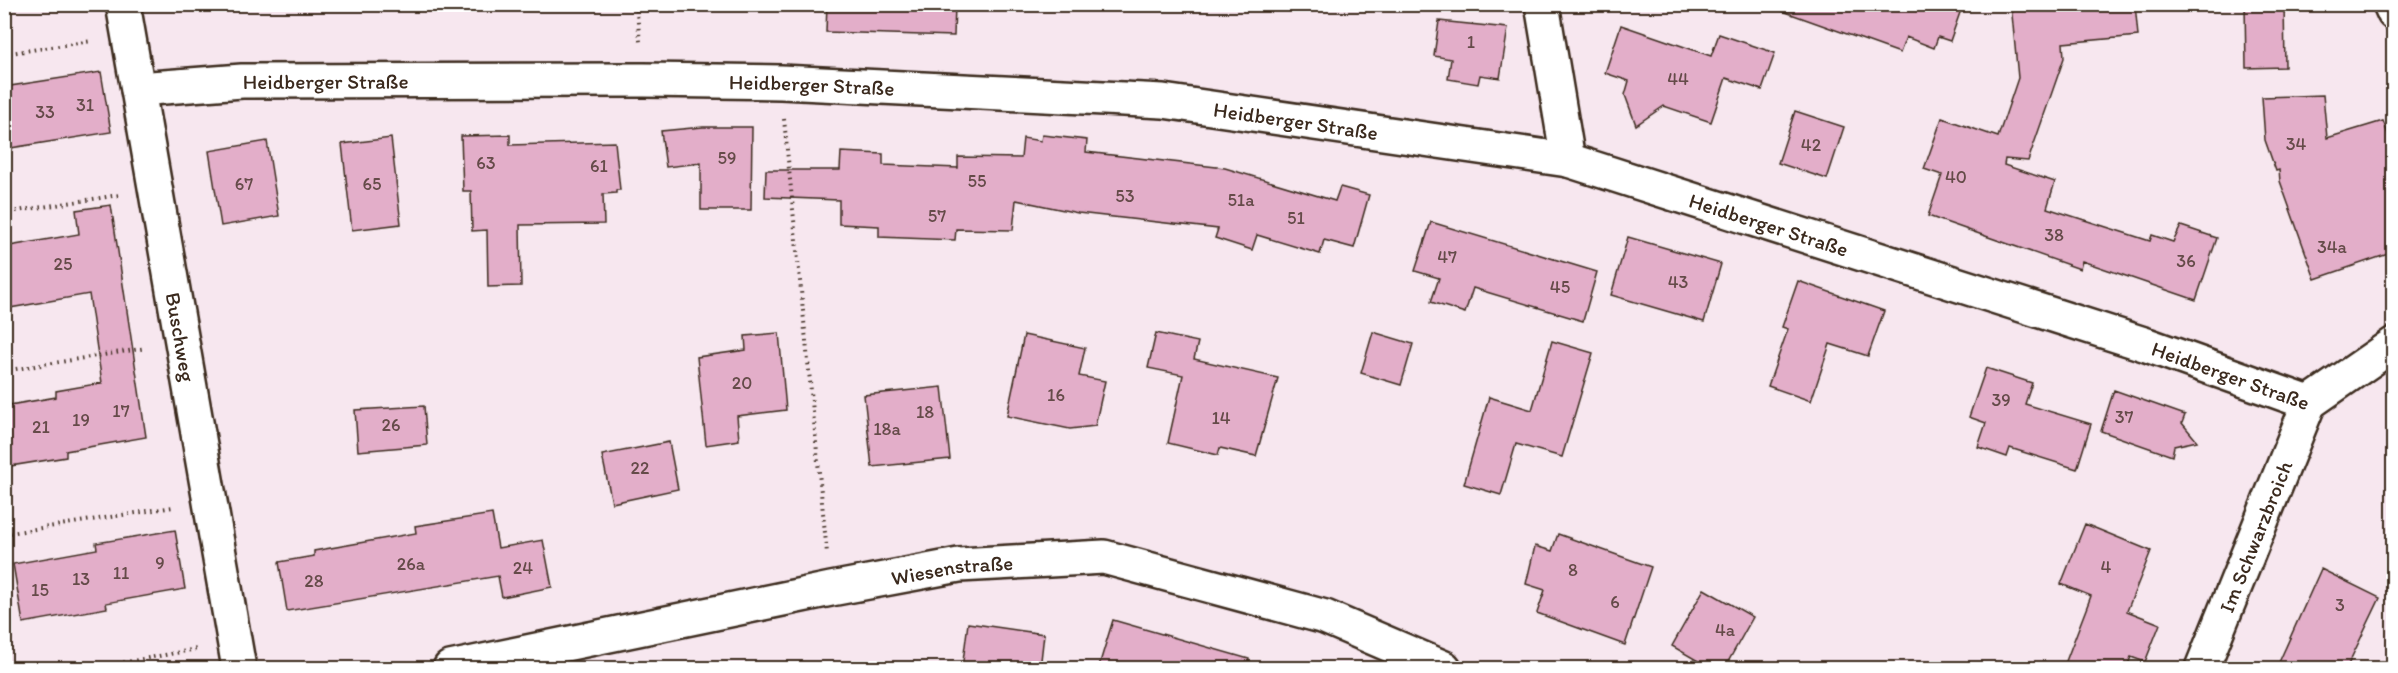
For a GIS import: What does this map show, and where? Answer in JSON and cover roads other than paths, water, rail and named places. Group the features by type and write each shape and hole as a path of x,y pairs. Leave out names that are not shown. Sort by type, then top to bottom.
{"street":[{"path":"1542,4 1568,160"},
{"path":"2390,4 2394,13"},
{"name":"Buschweg","path":"125,20 237,655"},
{"name":"Heidberger Straße","path":"138,90 242,81 781,82 1163,101 1568,160 2148,345 2309,403 2394,344"},
{"name":"Im Schwarzbroich","path":"2202,669 2309,403"},
{"name":"Wiesenstraße","path":"450,669 831,589 959,565 1104,557 1325,617 1444,669"}]}
